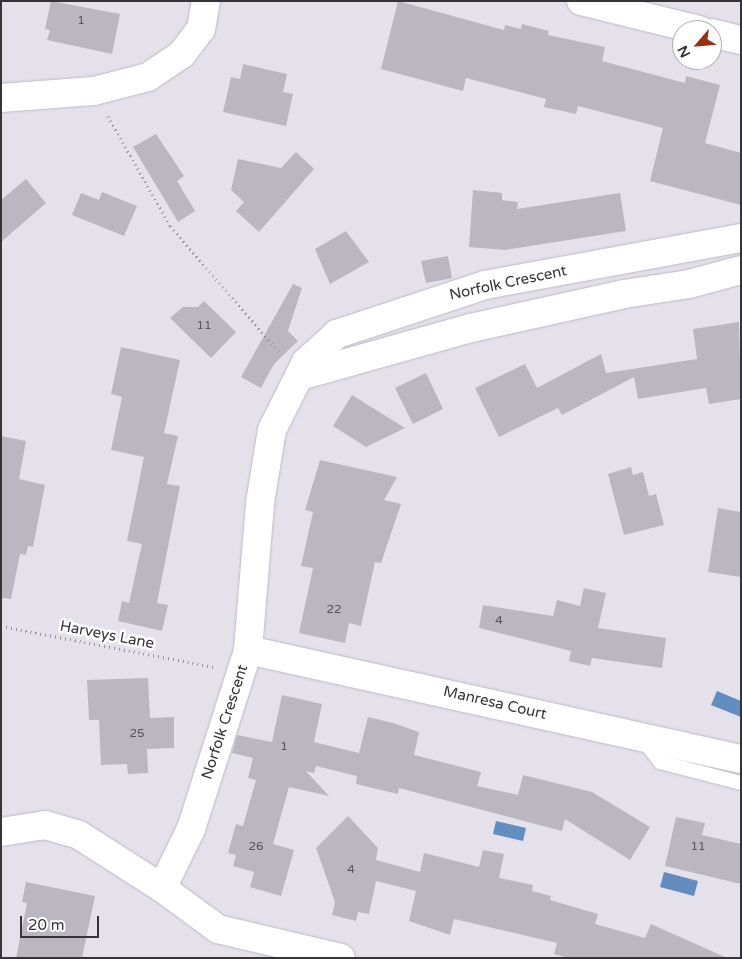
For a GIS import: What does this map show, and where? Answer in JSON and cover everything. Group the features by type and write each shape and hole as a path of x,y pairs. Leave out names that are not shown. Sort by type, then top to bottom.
{"street":[{"path":"1,98 94,91 148,77 182,54 201,29 206,1"},
{"path":"581,1 672,23"},
{"name":"Norfolk Crescent","path":"162,888 191,829 248,650 260,503 272,430 311,355 337,334 433,300 493,283 741,238"},
{"path":"300,376 471,328 624,294 689,284 741,270"},
{"name":"Manresa Court","path":"248,650 741,759"},
{"path":"1,832 45,825 79,834 162,888 218,929 341,958"}],"lane":[{"path":"639,736 660,762 741,783"}],"path":[{"path":"94,91 170,226 300,376"},
{"name":"Harveys Lane","path":"1,626 208,666"}],"water":[{"path":"717,691 741,701 741,717 711,705"},
{"path":"496,821 526,828 523,841 493,834"},
{"path":"664,872 698,881 694,896 660,887"}],"building":[{"path":"51,1 120,14 112,54 47,40 50,30 45,29"},
{"path":"398,1 504,30 505,25 521,29 522,24 549,31 548,35 605,47 602,61 685,83 686,76 720,85 705,143 741,153 741,205 650,181 663,128 578,106 576,114 544,107 546,99 466,78 463,91 381,69"},
{"path":"243,64 287,74 283,92 293,94 286,126 223,112 231,77 240,79"},
{"path":"156,134 184,176 177,181 195,211 178,222 133,147"},
{"path":"296,152 314,169 259,232 236,211 244,202 231,190 238,159 281,168"},
{"path":"26,179 46,203 1,242 1,200"},
{"path":"473,190 502,193 502,200 518,202 517,209 620,193 626,231 505,250 469,247"},
{"path":"102,192 137,206 124,236 72,215 81,193 99,200"},
{"path":"346,231 369,262 330,284 315,249"},
{"path":"448,256 452,278 426,283 421,261"},
{"path":"293,284 302,288 288,331 298,341 274,364 261,388 241,377"},
{"path":"204,301 236,332 211,358 170,318 183,307 198,307"},
{"path":"739,322 741,399 709,404 706,388 638,399 634,377 562,415 558,408 499,437 475,388 525,364 537,388 601,354 606,373 697,359 693,329"},
{"path":"121,347 180,360 164,433 178,436 167,484 180,486 157,603 168,605 162,631 118,621 122,601 129,603 142,544 127,541 144,457 111,450 122,397 111,394"},
{"path":"426,373 443,409 413,424 395,388"},
{"path":"352,395 405,428 366,447 333,426"},
{"path":"1,436 26,441 19,479 45,485 33,547 28,546 26,555 20,554 11,599 1,598"},
{"path":"320,460 397,477 384,500 401,504 381,563 375,562 361,626 349,623 345,643 299,633 313,568 301,566 313,512 305,510"},
{"path":"631,467 633,475 643,472 649,496 656,494 664,525 624,535 608,474"},
{"path":"718,508 741,512 741,577 708,572"},
{"path":"584,588 606,593 598,628 666,638 662,668 592,658 590,666 569,661 571,651 479,628 483,605 553,616 557,600 580,606"},
{"path":"148,678 150,718 174,717 174,748 147,749 148,773 128,774 127,764 101,765 99,720 89,720 87,680"},
{"path":"282,695 322,704 314,742 359,753 368,717 393,723 419,732 414,755 481,772 477,786 518,795 523,775 592,792 650,827 630,860 565,819 562,831 399,788 398,794 356,784 357,776 316,766 314,773 306,771 329,796 289,787 273,844 294,850 281,896 250,887 254,872 233,866 236,855 228,853 236,824 243,826 256,780 248,778 253,758 232,753 237,735 272,742"},
{"path":"348,816 378,848 376,860 420,872 424,853 479,867 483,850 504,854 499,878 533,885 532,891 551,896 550,900 598,914 595,924 645,938 651,924 727,958 568,958 554,954 557,943 454,919 450,935 409,921 416,891 376,881 369,914 358,912 356,921 332,915 335,902 316,848"},
{"path":"676,817 705,823 702,835 741,844 741,884 665,866"},
{"path":"26,882 95,896 82,958 16,958 27,903 22,902"}]}
